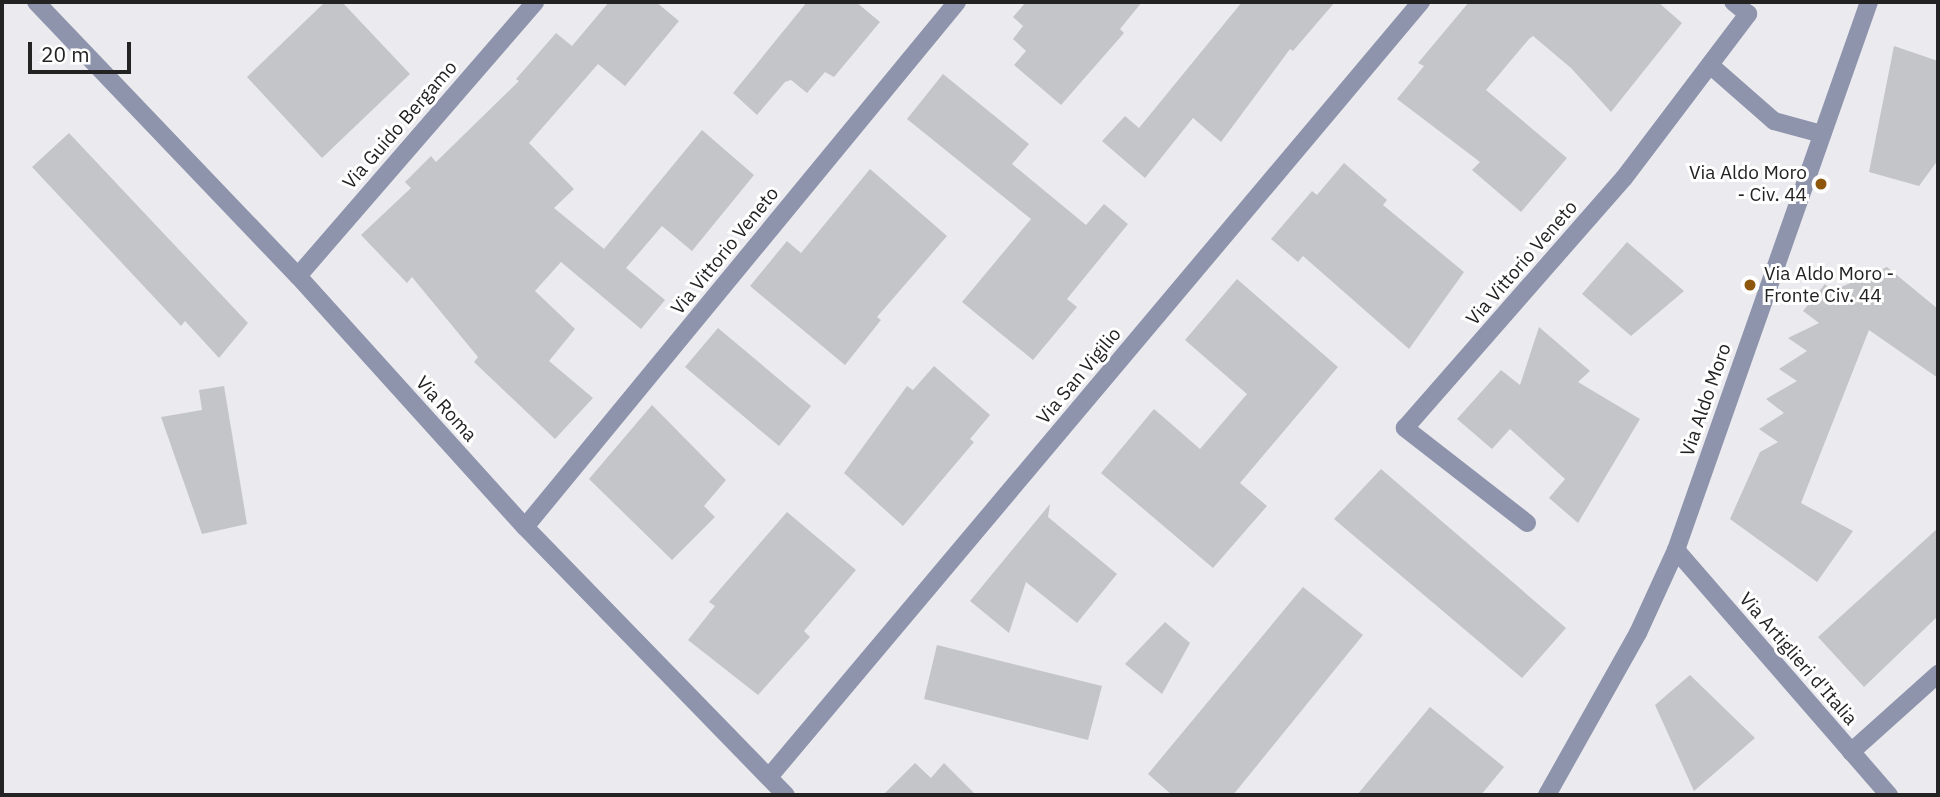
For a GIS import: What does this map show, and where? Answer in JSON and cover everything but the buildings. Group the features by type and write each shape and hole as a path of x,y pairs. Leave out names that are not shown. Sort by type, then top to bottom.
{"street":[{"name":"Via Roma","path":"36,2 298,276 525,527 786,795"},
{"name":"Via Guido Bergamo","path":"298,276 535,2"},
{"name":"Via Vittorio Veneto","path":"525,527 957,2"},
{"name":"Via San Vigilio","path":"769,777 1421,2"},
{"name":"Via Vittorio Veneto","path":"1527,523 1405,428 1624,178 1748,15 1732,2"},
{"name":"Via Aldo Moro","path":"1547,795 1638,634 1676,550 1869,2"},
{"path":"1710,65 1774,121 1822,134"},
{"name":"Via Artiglieri d'Italia","path":"1676,550 1889,795"},
{"path":"1851,752 1938,674"}],"place":[{"name":"Via Aldo Moro - Civ. 44","path":"1821,184"},
{"name":"Via Aldo Moro - Fronte Civ. 44","path":"1750,285"}]}
